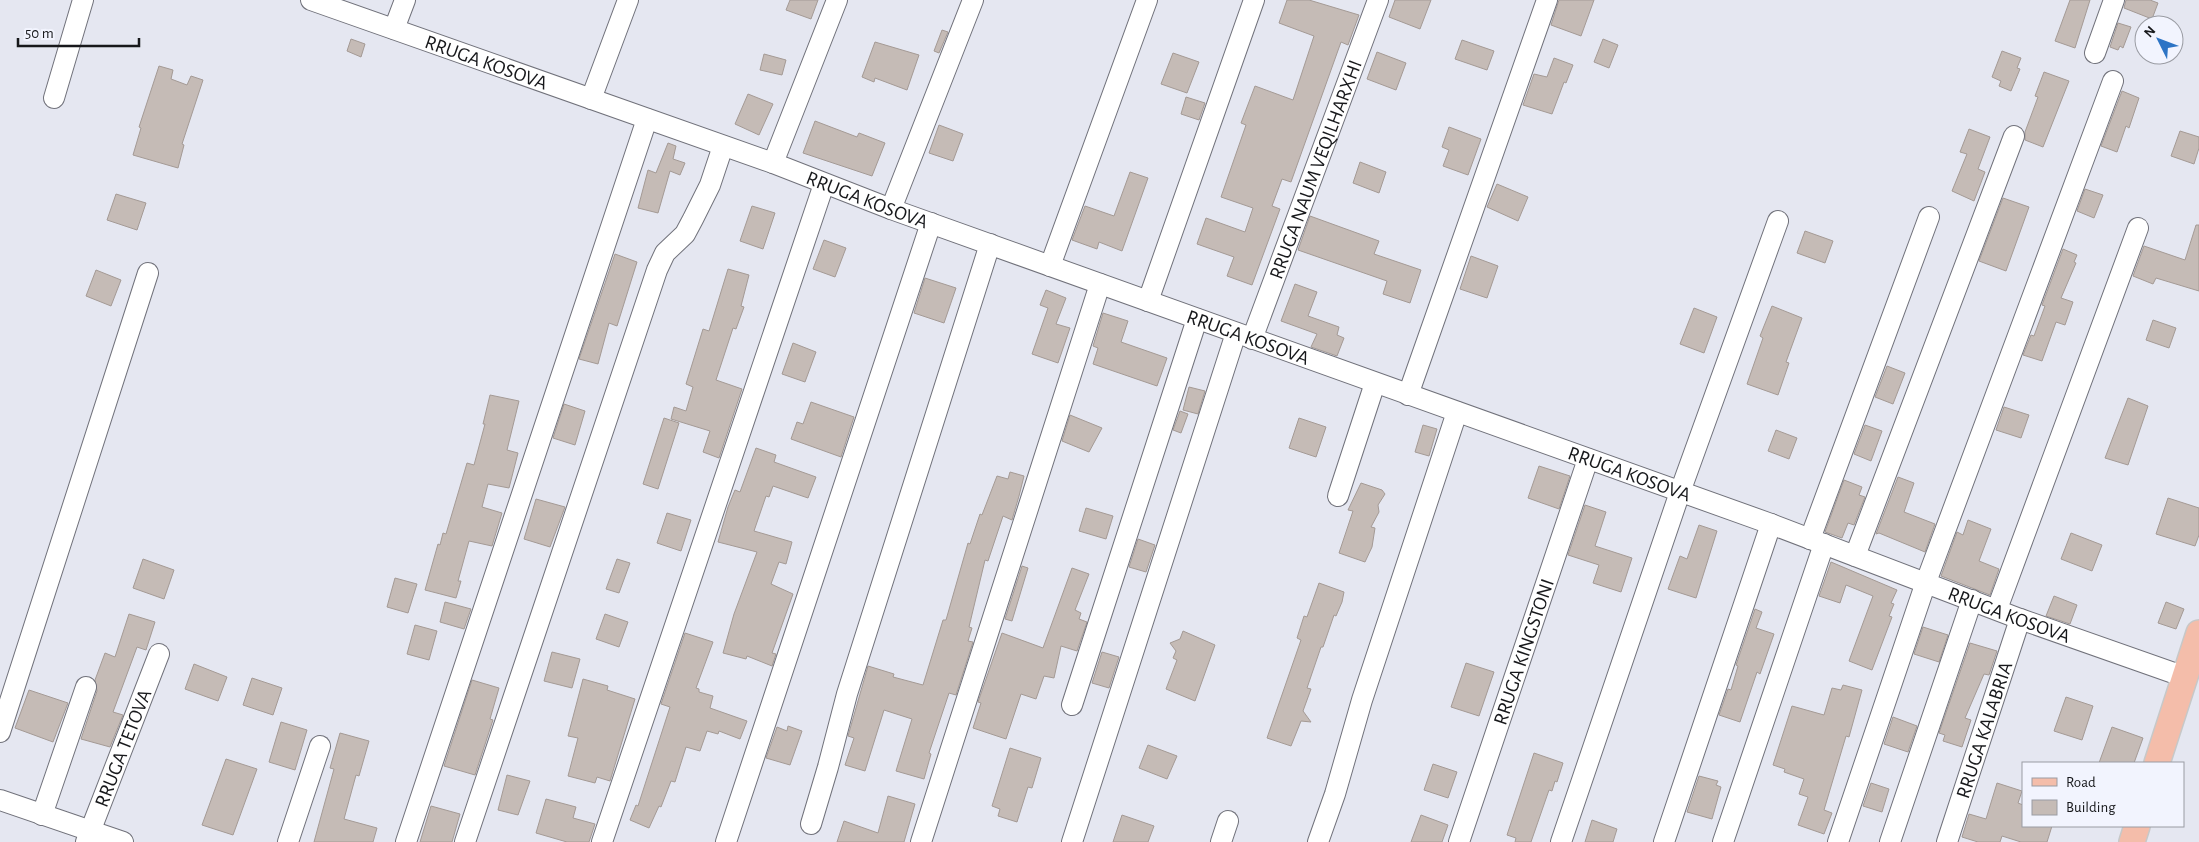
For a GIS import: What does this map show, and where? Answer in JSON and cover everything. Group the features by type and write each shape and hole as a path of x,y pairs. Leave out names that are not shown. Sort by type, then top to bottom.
{"main road":[{"path":"2157,762 2191,667 2199,632"},
{"path":"2132,842 2137,827"}],"street":[{"path":"54,98 83,0"},
{"name":"RRUGA KOSOVA","path":"311,0 772,163 930,223 1375,384 1771,524 2020,619 2191,667"},
{"path":"394,29 406,0"},
{"path":"591,99 628,0"},
{"path":"772,163 837,0"},
{"path":"892,209 973,0"},
{"path":"1050,266 1147,0"},
{"path":"1148,301 1254,0"},
{"name":"RRUGA NAUM VEQILHARXHI","path":"1072,842 1244,336 1378,0"},
{"path":"1408,395 1547,0"},
{"path":"2095,52 2114,0"},
{"path":"1838,842 1926,582 2113,81"},
{"path":"406,842 647,119"},
{"path":"1856,556 2014,136"},
{"path":"465,842 657,270 665,253 685,234 694,219 710,185 723,146"},
{"path":"602,842 824,184"},
{"path":"1723,842 1817,542 1929,217"},
{"path":"1561,842 1680,492 1778,221"},
{"path":"726,842 930,223"},
{"path":"1997,610 2138,228"},
{"path":"811,824 847,694 990,244"},
{"path":"0,732 148,273"},
{"path":"921,842 1100,284"},
{"path":"1072,705 1197,319"},
{"path":"1338,496 1375,384"},
{"path":"1318,842 1335,794 1365,691 1457,412"},
{"name":"RRUGA KINGSTONI","path":"1459,842 1588,460"},
{"path":"1664,842 1771,524"},
{"path":"1890,842 1972,600"},
{"name":"RRUGA KALABRIA","path":"1946,842 2020,619"},
{"name":"RRUGA TETOVA","path":"88,836 159,654"},
{"path":"42,814 86,687"},
{"path":"288,842 320,746"},
{"path":"0,800 42,814 88,836 123,842"},
{"path":"1221,842 1228,821"}],"building":[{"path":"790,0 818,0 811,19 786,10"},
{"path":"1287,0 1309,0 1359,15 1348,45 1341,42 1291,182 1282,179 1272,206 1280,209 1252,285 1227,276 1234,257 1197,244 1206,218 1245,232 1253,208 1221,197 1246,125 1241,123 1255,86 1293,100 1314,36 1279,23"},
{"path":"1395,0 1431,0 1420,29 1389,17"},
{"path":"1559,0 1594,0 1581,36 1551,25"},
{"path":"2070,0 2090,0 2075,48 2055,41"},
{"path":"2126,0 2150,0 2158,3 2154,15 2142,15 2124,8"},
{"path":"2118,23 2131,27 2123,48 2120,46 2118,50 2110,47"},
{"path":"942,30 948,32 939,53 934,51"},
{"path":"351,39 365,44 361,57 347,51"},
{"path":"1603,39 1618,45 1609,68 1594,62"},
{"path":"1462,40 1494,51 1487,70 1455,59"},
{"path":"875,42 919,55 907,90 875,78 874,82 862,77"},
{"path":"2002,51 2021,58 2017,68 2020,69 2011,91 1999,86 2001,81 1992,77"},
{"path":"1377,52 1406,63 1396,90 1367,79"},
{"path":"1173,53 1199,62 1187,93 1161,84"},
{"path":"764,54 786,60 782,75 760,70"},
{"path":"1554,58 1573,65 1566,83 1564,82 1552,114 1523,105 1534,74 1547,77"},
{"path":"159,66 173,70 171,79 187,85 191,76 203,80 182,144 184,145 178,168 133,155 141,128 139,127"},
{"path":"2044,72 2069,81 2043,147 2025,140 2025,132 2038,97 2035,96"},
{"path":"2122,91 2139,98 2129,128 2126,126 2117,152 2101,146"},
{"path":"748,94 773,104 759,135 735,124"},
{"path":"1186,97 1205,103 1199,120 1181,114"},
{"path":"815,121 857,137 859,133 885,143 872,176 803,153"},
{"path":"939,125 963,134 953,161 929,153"},
{"path":"1449,127 1481,139 1468,175 1443,166 1449,150 1442,147"},
{"path":"1969,129 1990,137 1978,169 1985,172 1974,201 1952,191 1967,154 1960,152"},
{"path":"2180,131 2199,137 2199,148 2194,164 2171,156"},
{"path":"668,143 676,146 673,159 685,163 680,175 670,171 658,213 638,208 648,170 656,173"},
{"path":"1360,162 1386,172 1379,193 1353,183"},
{"path":"1130,172 1148,178 1122,251 1099,242 1097,249 1072,240 1085,206 1114,216"},
{"path":"1497,184 1528,197 1518,221 1487,207"},
{"path":"2085,189 2103,195 2094,218 2077,211"},
{"path":"116,194 146,203 137,230 107,220"},
{"path":"2003,198 2029,207 2006,271 1979,261"},
{"path":"752,206 775,213 763,249 740,241"},
{"path":"1310,216 1379,241 1374,254 1421,270 1410,303 1383,294 1387,281 1298,250"},
{"path":"2196,225 2199,225 2199,291 2156,278 2153,284 2133,276 2144,246 2185,260"},
{"path":"1805,231 1833,241 1825,263 1797,253"},
{"path":"824,240 846,248 835,277 813,269"},
{"path":"2063,249 2077,255 2074,262 2076,263 2061,298 2073,302 2065,325 2056,322 2042,361 2023,355 2031,335 2034,336 2045,306 2042,305"},
{"path":"615,254 637,262 617,326 609,323 598,364 579,359"},
{"path":"1471,256 1498,266 1487,298 1460,289"},
{"path":"728,269 749,275 741,306 744,307 736,329 733,328 716,380 742,389 719,458 703,452 710,431 671,419 674,407 686,411 693,387 686,384 703,329 709,331"},
{"path":"96,270 121,280 111,306 86,296"},
{"path":"925,278 956,288 944,323 914,313"},
{"path":"1295,284 1317,292 1308,316 1339,327 1337,335 1344,338 1337,356 1311,347 1317,334 1281,321"},
{"path":"1046,290 1066,298 1056,324 1070,328 1058,363 1032,354 1048,308 1040,305"},
{"path":"1772,306 1802,318 1786,362 1789,363 1778,395 1747,384 1763,338 1760,336"},
{"path":"1694,308 1717,317 1704,353 1680,344"},
{"path":"1103,313 1128,321 1121,342 1167,358 1157,386 1093,364 1098,348 1093,346"},
{"path":"2153,320 2176,328 2169,348 2146,340"},
{"path":"793,343 816,352 805,382 782,374"},
{"path":"1887,366 1905,373 1893,404 1875,397"},
{"path":"1189,387 1205,391 1198,414 1183,410"},
{"path":"490,395 519,401 507,450 518,453 509,488 488,484 482,507 502,513 492,546 469,541 458,581 461,581 456,598 425,590 438,544 440,545 443,533 446,534 467,463 474,465 485,424 483,424"},
{"path":"2128,398 2148,406 2128,465 2105,458"},
{"path":"811,402 854,417 841,457 791,439 797,422 803,424"},
{"path":"564,404 585,411 575,445 553,438"},
{"path":"2004,407 2029,415 2021,438 1996,430"},
{"path":"1180,411 1188,414 1181,433 1173,430"},
{"path":"1070,415 1102,428 1089,452 1062,441"},
{"path":"664,418 679,423 658,489 643,484"},
{"path":"1299,418 1326,427 1316,457 1289,448"},
{"path":"1423,425 1437,429 1429,456 1415,452"},
{"path":"1865,425 1882,431 1871,461 1854,454"},
{"path":"1776,430 1797,438 1789,459 1768,451"},
{"path":"756,448 776,455 774,462 816,477 808,498 773,486 769,497 766,496 754,531 792,542 786,564 779,562 771,584 793,594 772,653 776,654 772,666 747,656 746,659 723,653 734,614 757,552 718,542 728,507 735,490 740,492"},
{"path":"1539,466 1570,476 1559,509 1528,498"},
{"path":"1010,472 1024,476 1019,496 1012,520 1003,516 988,561 985,560 969,627 972,628 968,641 973,642 956,695 949,693 929,753 931,754 924,779 896,771 912,719 884,710 865,771 845,765 854,738 848,736 868,666 894,674 893,677 923,685 943,620 946,620 968,543 970,544 980,514 982,515 997,476 1008,479"},
{"path":"1898,477 1914,483 1904,512 1935,524 1925,552 1879,533 1876,534"},
{"path":"1844,480 1862,487 1859,495 1865,497 1854,525 1848,523 1842,538 1825,532"},
{"path":"1361,483 1382,490 1385,494 1378,505 1379,512 1371,527 1375,528 1372,547 1365,562 1339,553 1353,511 1348,510"},
{"path":"2168,498 2199,508 2199,535 2195,546 2156,534"},
{"path":"536,499 565,507 550,547 524,539"},
{"path":"1585,505 1606,512 1595,546 1632,558 1621,592 1593,583 1599,565 1568,555"},
{"path":"1086,508 1113,516 1106,539 1079,531"},
{"path":"667,513 691,520 681,551 657,543"},
{"path":"1968,520 1991,529 1979,561 1999,569 1990,595 1941,576 1957,532 1963,535"},
{"path":"1699,525 1717,531 1696,598 1668,589 1680,556 1687,559"},
{"path":"2071,533 2102,545 2092,571 2061,559"},
{"path":"1138,539 1155,545 1146,572 1129,567"},
{"path":"143,559 174,570 164,599 133,588"},
{"path":"617,559 630,563 619,593 606,589"},
{"path":"1831,562 1897,590 1891,603 1894,604 1889,616 1892,617 1872,670 1849,661 1873,596 1846,585 1840,603 1819,596"},
{"path":"1022,566 1028,568 1012,621 1005,619"},
{"path":"1072,568 1089,574 1075,610 1081,613 1079,619 1087,622 1077,651 1061,646 1054,678 1044,676 1036,699 1021,694 1006,739 973,728 981,703 978,702 1002,633 1043,648"},
{"path":"395,578 417,584 408,613 387,607"},
{"path":"1319,583 1344,592 1342,602 1336,616 1334,615 1307,688 1311,689 1303,711 1311,722 1301,721 1291,746 1267,738 1301,640 1297,638 1304,616 1307,617"},
{"path":"2054,596 2077,605 2070,624 2046,616"},
{"path":"445,602 471,609 464,629 440,622"},
{"path":"2166,602 2184,609 2176,629 2158,623"},
{"path":"1755,609 1762,612 1756,628 1774,634 1760,674 1757,672 1740,722 1719,715 1728,689 1731,690 1738,666 1736,665"},
{"path":"129,614 155,622 146,650 137,647 113,712 123,715 110,747 81,739 97,691 95,680 105,653 115,657"},
{"path":"605,614 628,622 619,647 596,639"},
{"path":"415,625 437,631 429,660 407,654"},
{"path":"1923,627 1948,635 1939,662 1914,654"},
{"path":"1183,631 1215,645 1195,701 1166,689 1177,660 1173,658 1176,651 1170,643 1180,639"},
{"path":"685,633 713,642 696,688 699,689 699,692 713,696 710,708 747,721 740,739 719,731 718,734 707,731 700,751 686,747 675,782 671,781 661,807 659,806 649,828 630,820 636,805 638,806 670,707 661,704"},
{"path":"1970,643 1997,651 1989,675 1984,674 1965,718 1971,720 1962,747 1943,741 1945,735 1939,733"},
{"path":"552,652 580,659 572,688 544,681"},
{"path":"1102,652 1119,657 1109,688 1092,683"},
{"path":"1466,663 1494,672 1479,716 1451,707"},
{"path":"194,664 227,677 218,701 185,689"},
{"path":"252,678 282,688 273,715 243,705"},
{"path":"583,679 608,686 607,690 635,699 610,781 597,777 595,783 568,776 578,738 568,736"},
{"path":"472,680 499,688 490,719 493,720 475,775 444,766"},
{"path":"1843,685 1862,690 1849,737 1846,736 1824,810 1832,813 1824,834 1798,825 1808,797 1799,794 1804,779 1784,772 1785,769 1773,765 1792,706 1824,715 1832,688 1841,690"},
{"path":"29,690 68,703 53,742 15,728"},
{"path":"2066,697 2093,706 2082,740 2054,731"},
{"path":"1893,717 1917,726 1908,752 1884,744"},
{"path":"281,722 307,730 295,770 269,762"},
{"path":"788,726 802,731 790,765 766,758 777,727 787,731"},
{"path":"2112,727 2143,738 2134,762 2099,762"},
{"path":"340,733 369,741 359,776 356,775 344,819 377,828 373,842 314,842 334,769 330,768"},
{"path":"1148,745 1177,756 1167,779 1139,768"},
{"path":"1010,748 1041,758 1032,788 1028,787 1017,822 998,816 1000,809 992,806"},
{"path":"1534,753 1563,763 1557,782 1555,781 1552,791 1549,790 1531,842 1515,842 1516,838 1507,835"},
{"path":"226,759 257,769 233,835 202,825"},
{"path":"1433,764 1457,772 1448,798 1424,790"},
{"path":"507,775 530,781 518,815 498,810"},
{"path":"1699,776 1718,781 1716,785 1721,787 1712,819 1687,812"},
{"path":"1871,783 1889,789 1882,812 1863,806"},
{"path":"1997,783 2022,791 2018,803 2022,805 2022,827 2052,827 2047,842 2021,842 2002,836 2000,842 1978,842 1962,837 1969,814 1986,819"},
{"path":"888,796 915,804 904,842 837,842 844,821 878,833"},
{"path":"546,799 576,807 573,818 595,824 589,842 567,842 536,833"},
{"path":"431,806 460,814 452,842 420,842"},
{"path":"1122,815 1154,826 1148,842 1113,842"},
{"path":"1421,815 1448,825 1442,842 1411,842"},
{"path":"1592,820 1617,829 1613,842 1585,842"}]}
